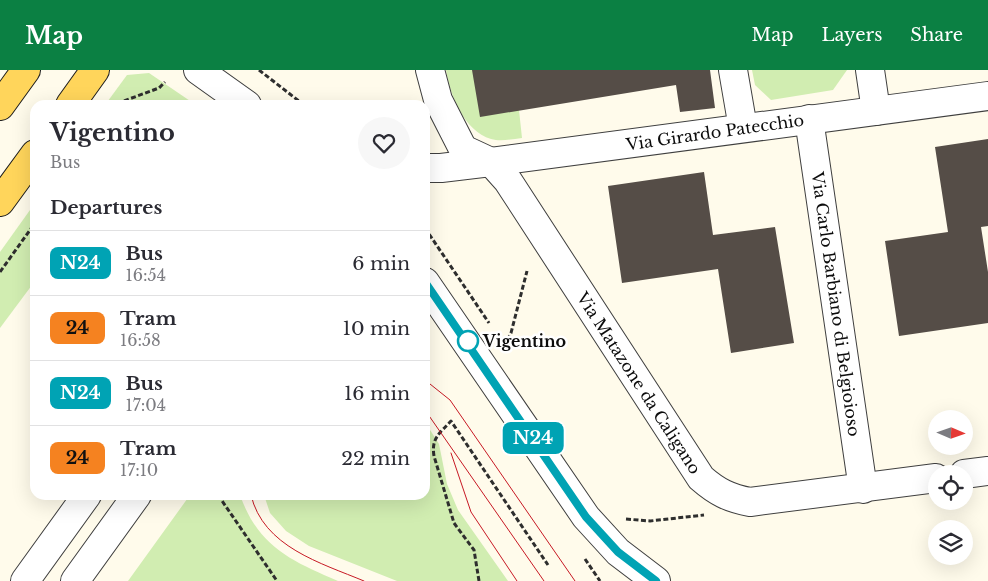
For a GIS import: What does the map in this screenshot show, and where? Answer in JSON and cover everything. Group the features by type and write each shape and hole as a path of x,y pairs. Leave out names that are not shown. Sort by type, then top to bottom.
{"main road":[{"path":"0,106 26,70"},
{"path":"74,100 95,70"},
{"path":"0,202 30,161"}],"street":[{"path":"198,70 240,100"},
{"path":"430,70 440,106 463,149 491,162"},
{"path":"733,70 743,128"},
{"path":"870,70 876,111"},
{"name":"Via Girardo Patecchio","path":"430,170 988,96"},
{"name":"Via Carlo Barbiano di Belgioioso","path":"809,120 864,489"},
{"name":"Via Matazone da Caligano","path":"491,162 508,181 701,478 716,492 750,502 864,489 928,479"},
{"path":"430,289 586,517 618,552 656,581"},
{"path":"973,473 988,471"},
{"path":"26,581 83,500"},
{"path":"74,581 133,500"}],"path":[{"path":"259,70 298,100"},
{"path":"126,100 159,88 165,82"},
{"path":"0,272 30,229"},
{"path":"501,342 507,341 511,333 527,271"},
{"path":"479,581 474,550 454,523 432,446 435,436 451,421 548,565"},
{"path":"221,500 277,581"}],"green space":[{"path":"446,70 472,70 519,110 522,138 495,140 481,135 473,128 455,101"},
{"path":"752,70 847,70 833,90 771,100 755,85"},
{"path":"149,73 189,100 109,100 127,75"},
{"path":"30,210 30,288 0,328 0,252"},
{"path":"430,430 439,444 447,484 458,510 508,581 397,581 309,546 286,531 270,513 266,500 430,500"},
{"path":"186,500 242,500 247,513 256,527 278,550 305,566 338,581 128,581"}],"building":[{"path":"472,70 710,70 715,108 680,112 676,85 480,117"},
{"path":"988,139 988,226 981,227 988,272 988,323 899,336 885,241 948,232 935,147"},
{"path":"704,172 713,235 775,227 794,343 731,353 718,269 622,283 608,186"}],"tram line":[{"path":"430,384 450,400 575,581"},
{"path":"430,417 544,581"},
{"path":"451,453 471,512 517,581"},
{"path":"253,500 258,513 268,528 296,551 364,581"}],"bus line":[{"name":"N24","path":"430,289 459,328 586,517 618,552 656,581"}],"place":[{"name":"Vigentino","path":"468,341"}]}
